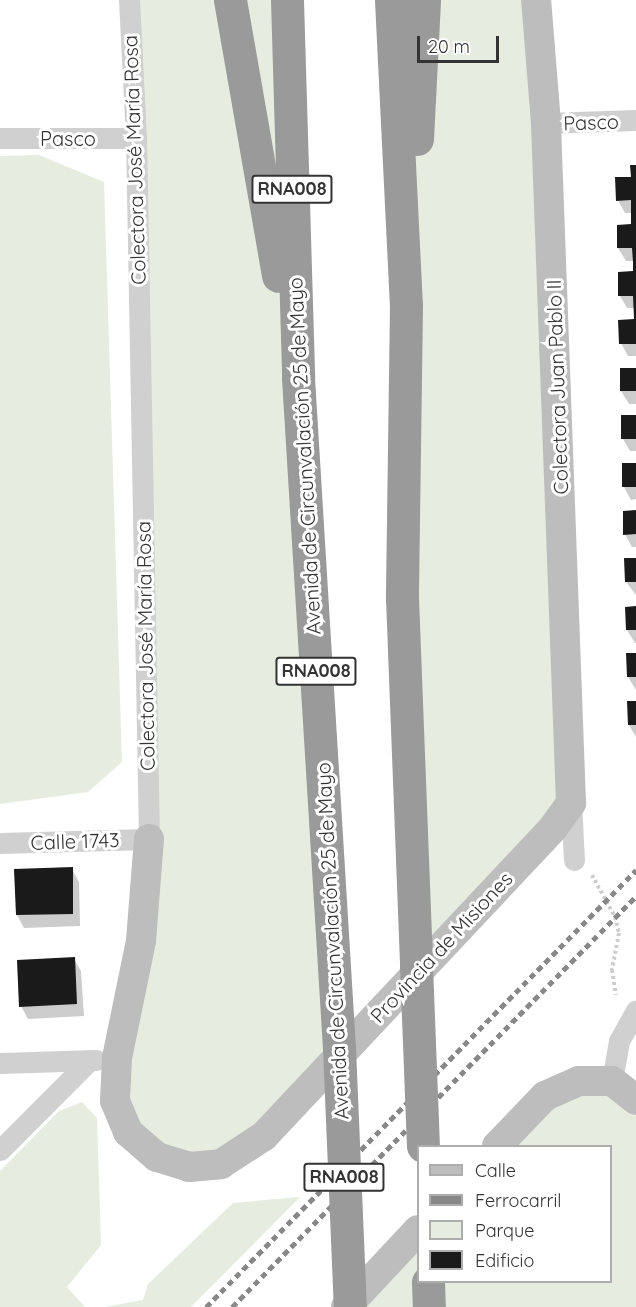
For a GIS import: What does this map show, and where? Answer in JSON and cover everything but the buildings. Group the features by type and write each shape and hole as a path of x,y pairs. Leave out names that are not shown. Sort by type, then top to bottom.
{"highway":[{"path":"230,0 298,378"},
{"name":"Avenida de Circunvalación 25 de Mayo","path":"287,0 298,378 335,964 348,1307"},
{"path":"391,0 406,305"},
{"path":"423,0 406,305 402,598 423,1145"},
{"path":"428,1283 429,1307"}],"main road":[{"name":"Colectora Juan Pablo II","path":"536,0 546,123 572,789"},
{"name":"Provincia de Misiones","path":"264,1136 553,828 572,789"},
{"name":"Colectora José María Rosa","path":"149,839 141,941 104,1059 115,1101 128,1132 157,1157 189,1167 221,1164 264,1136"},
{"path":"498,1145 545,1096 579,1081 612,1081 636,1100"},
{"path":"348,1307 417,1231"}],"street":[{"name":"Colectora José María Rosa","path":"129,0 136,138 149,839"},
{"name":"Pasco","path":"546,123 636,120"},
{"name":"Pasco","path":"0,138 136,138"},
{"name":"Colectora Juan Pablo II","path":"572,789 574,860"},
{"name":"Calle 1743","path":"0,843 149,839"},
{"path":"612,1081 631,1019"},
{"path":"0,1063 104,1059"},
{"path":"0,1150 104,1059"}],"path":[{"path":"574,860 587,866 615,917 619,933 612,970 631,1019"}],"green space":[{"path":"129,0 287,0 339,1048 221,1164 128,1132 117,1058 141,941"},
{"path":"391,0 536,0 571,803 416,965"},
{"path":"39,155 104,182 122,762 88,792 0,804 0,156"},
{"path":"579,1081 636,1100 636,1307 346,1307 417,1231 417,1283 612,1283 612,1145 498,1145"},
{"path":"82,1102 97,1118 101,1245 67,1287 85,1307 0,1307 0,1171 59,1111"},
{"path":"300,1197 191,1307 105,1307 143,1300 148,1284 233,1203"}],"railway":[{"path":"206,1307 636,870"},
{"path":"232,1307 636,896"}]}
